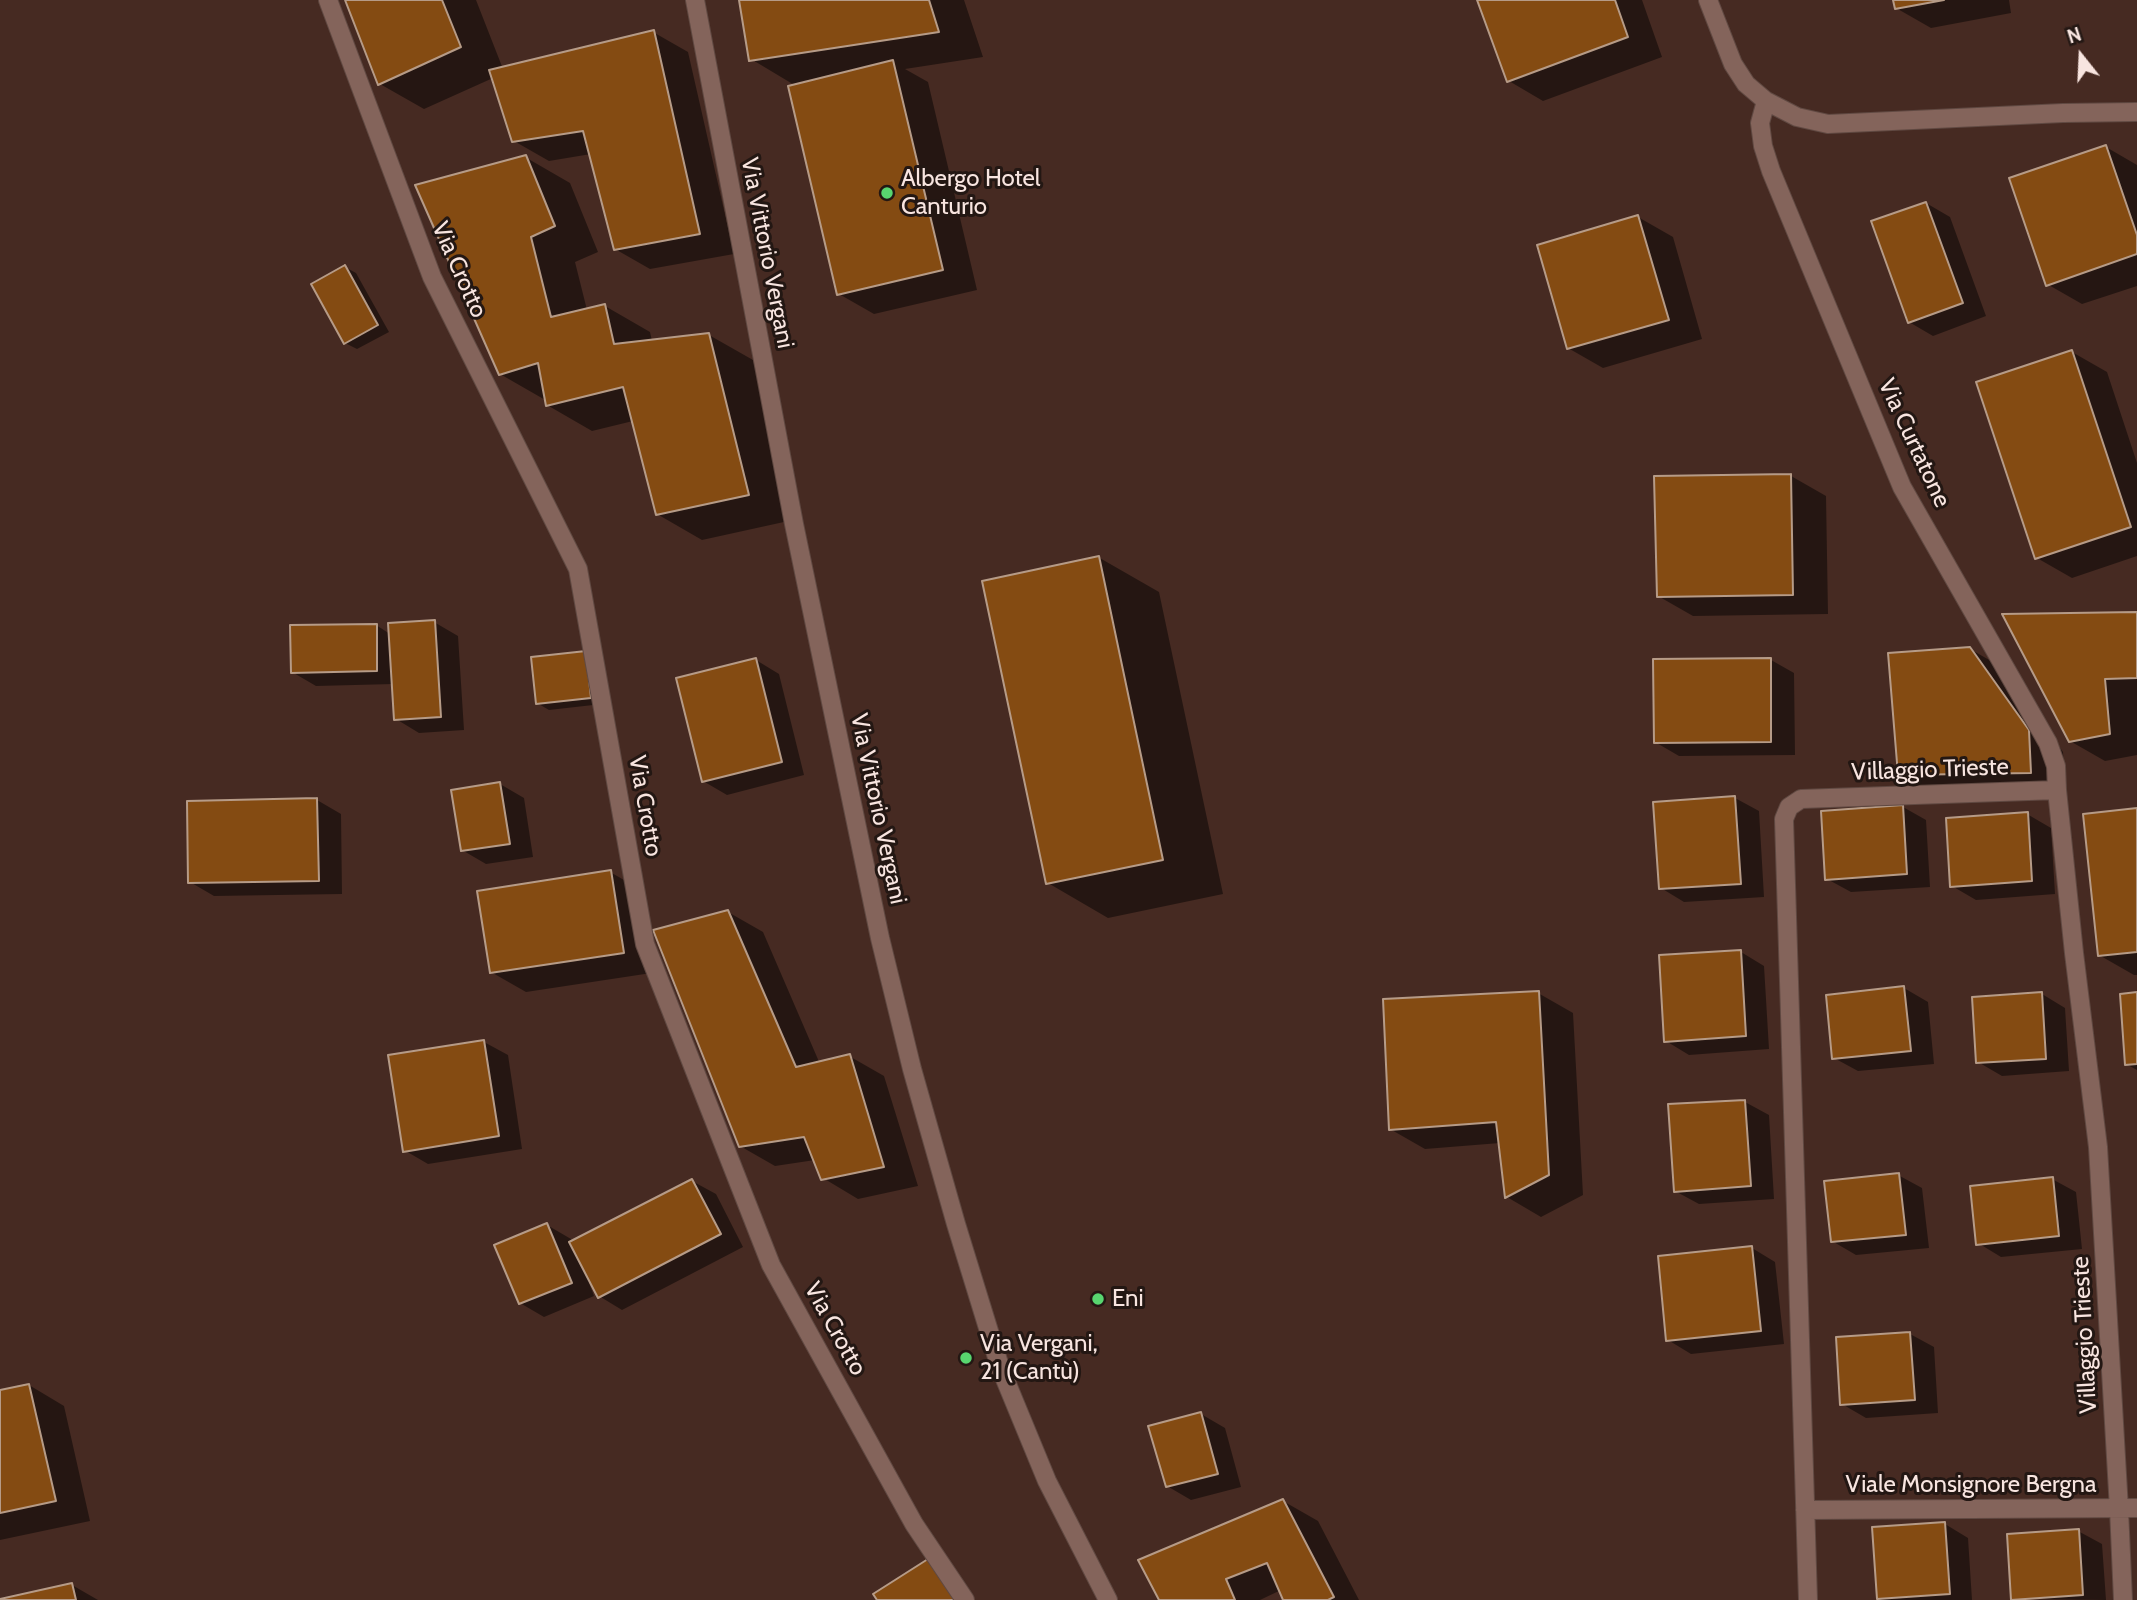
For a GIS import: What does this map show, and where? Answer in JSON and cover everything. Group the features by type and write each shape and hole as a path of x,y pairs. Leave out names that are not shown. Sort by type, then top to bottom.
{"street":[{"name":"Via Crotto","path":"328,0 432,277 578,569 645,944 771,1265 914,1524 965,1600"},
{"name":"Via Vittorio Vergani","path":"695,0 794,524 880,938 912,1069 1000,1367 1047,1481 1108,1600"},
{"path":"1708,0 1733,64 1746,84 1766,101 1797,117 1828,124 2137,112"},
{"name":"Via Curtatone","path":"1766,101 1760,123 1763,146 1771,171 1902,487 2048,743 2056,766 2057,790"},
{"name":"Villaggio Trieste","path":"1808,1600 1784,820 1790,807 1801,799 2057,790 2098,1147 2128,1508 2123,1600"},
{"name":"Viale Monsignore Bergna","path":"1805,1510 2128,1508"}],"building":[{"path":"345,0 442,0 461,47 378,85"},
{"path":"739,0 929,0 939,32 749,61"},
{"path":"1477,0 1615,0 1628,37 1507,82"},
{"path":"1893,0 1944,0 1895,9"},
{"path":"654,30 700,234 614,250 583,131 512,142 489,70"},
{"path":"893,60 943,270 837,295 788,86"},
{"path":"2106,145 2137,235 2137,254 2046,286 2009,178"},
{"path":"526,155 555,226 531,237 551,317 605,304 614,344 709,333 749,495 656,515 623,387 546,406 538,363 499,375 415,185"},
{"path":"1926,202 1963,303 1908,323 1871,221"},
{"path":"1638,215 1669,320 1567,349 1537,245"},
{"path":"345,265 378,325 344,344 311,284"},
{"path":"2072,350 2131,527 2035,559 1976,382"},
{"path":"1791,474 1793,595 1657,597 1654,476"},
{"path":"1099,556 1163,860 1046,884 982,581"},
{"path":"2137,612 2137,678 2105,679 2110,734 2069,742 2002,614"},
{"path":"435,620 441,717 394,720 388,623"},
{"path":"377,624 377,671 291,673 290,625"},
{"path":"1970,647 2029,730 2031,773 1898,775 1888,653"},
{"path":"586,651 591,698 536,704 531,657"},
{"path":"756,658 782,762 702,782 676,678"},
{"path":"1771,658 1771,742 1654,743 1653,659"},
{"path":"500,782 510,844 461,851 451,790"},
{"path":"1735,796 1741,884 1659,889 1653,802"},
{"path":"317,798 319,881 188,883 187,801"},
{"path":"1903,805 1907,874 1825,880 1821,811"},
{"path":"2137,808 2137,952 2098,956 2083,814"},
{"path":"2028,812 2032,881 1950,887 1946,818"},
{"path":"611,870 624,953 490,973 477,891"},
{"path":"728,910 796,1067 850,1054 884,1167 821,1180 804,1137 739,1147 653,930"},
{"path":"1741,950 1746,1036 1664,1042 1659,955"},
{"path":"1904,986 1911,1051 1832,1059 1826,995"},
{"path":"1539,991 1549,1175 1505,1198 1496,1122 1389,1130 1383,999"},
{"path":"2042,992 2046,1059 1976,1063 1972,997"},
{"path":"2137,992 2137,1064 2125,1065 2120,994"},
{"path":"484,1040 499,1136 403,1152 388,1055"},
{"path":"1745,1100 1751,1186 1674,1192 1668,1104"},
{"path":"1899,1173 1906,1235 1831,1242 1824,1181"},
{"path":"2053,1177 2059,1236 1976,1245 1970,1186"},
{"path":"692,1179 721,1234 598,1298 569,1242"},
{"path":"547,1223 572,1283 519,1304 494,1245"},
{"path":"1752,1246 1761,1331 1666,1341 1658,1256"},
{"path":"1910,1332 1915,1400 1840,1405 1836,1337"},
{"path":"29,1384 56,1501 0,1513 0,1390"},
{"path":"1201,1412 1218,1474 1166,1487 1148,1426"},
{"path":"1283,1499 1334,1597 1328,1600 1283,1600 1267,1563 1226,1579 1235,1600 1159,1600 1138,1560"},
{"path":"1945,1522 1950,1594 1877,1599 1872,1527"},
{"path":"2079,1529 2083,1595 2011,1600 2007,1534"},
{"path":"928,1559 955,1600 877,1600 873,1594"},
{"path":"72,1583 76,1600 0,1600 0,1599"}],"place":[{"name":"Albergo Hotel Canturio","path":"887,193"},
{"name":"Eni","path":"1098,1299"},
{"name":"Via Vergani, 21 (Cantù)","path":"966,1358"}]}
